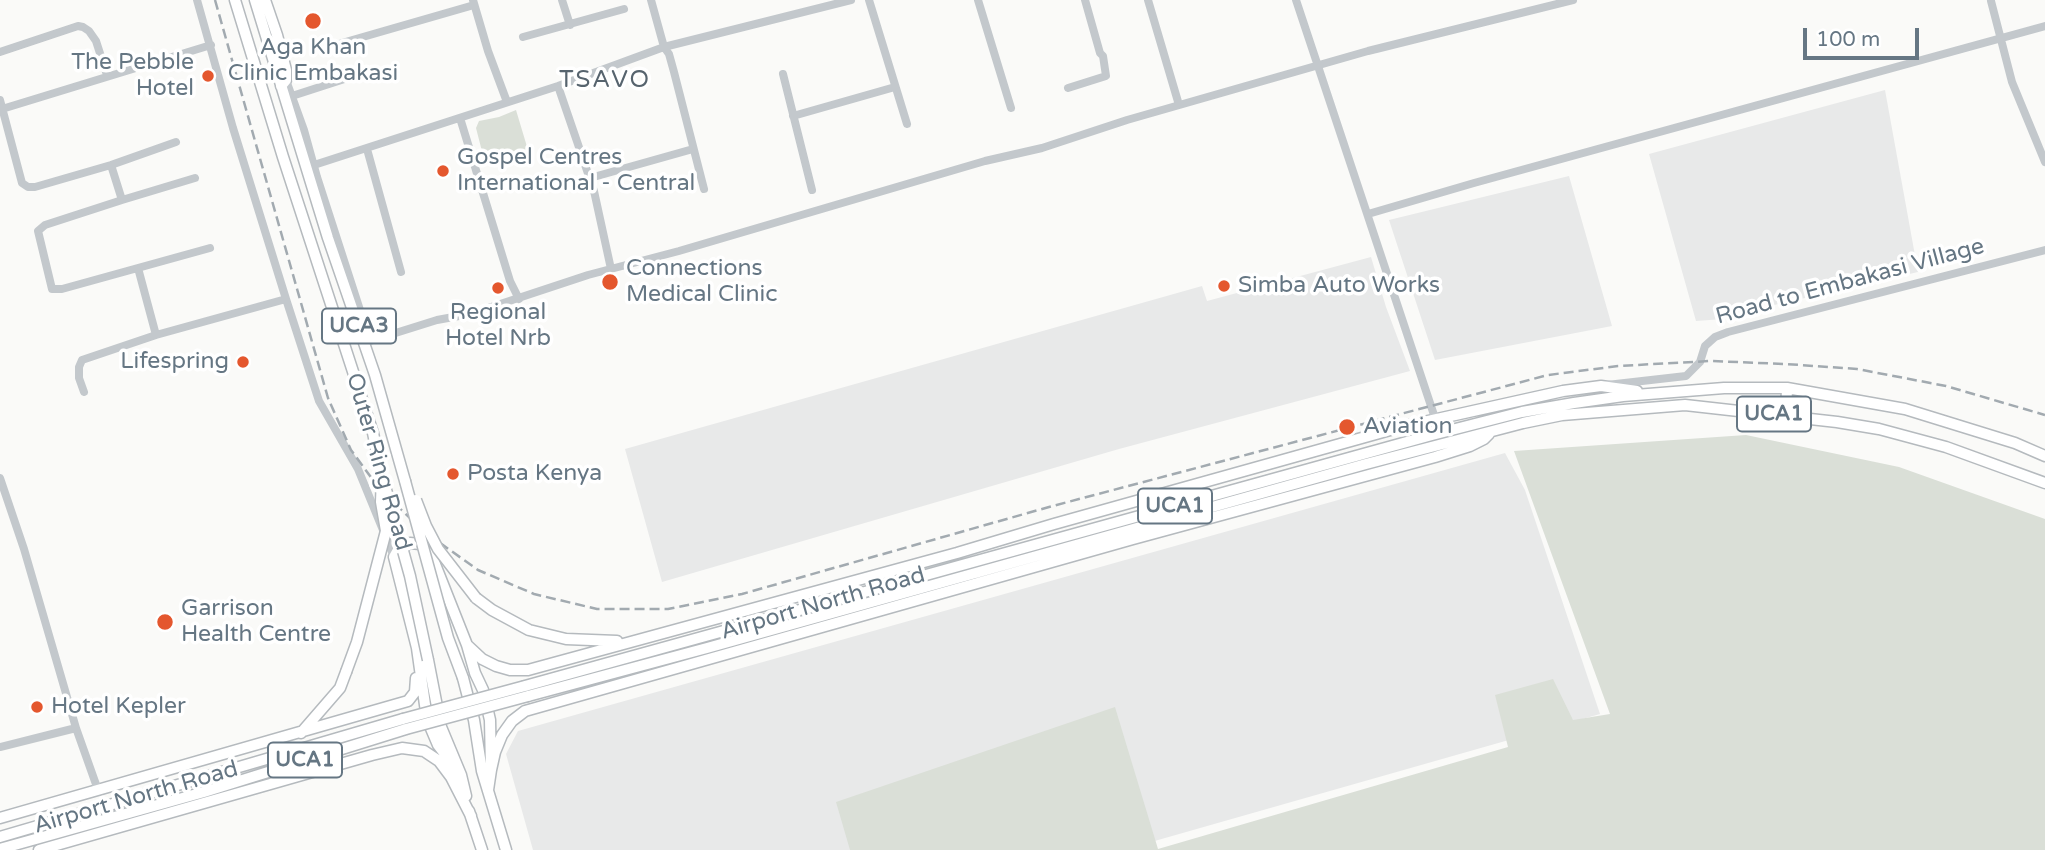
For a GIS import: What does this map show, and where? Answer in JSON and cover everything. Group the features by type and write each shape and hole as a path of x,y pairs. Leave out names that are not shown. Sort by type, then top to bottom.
{"main road":[{"name":"Outer Ring Road","path":"235,0 373,433 410,576 442,727 461,775"},
{"name":"Outer Ring Road","path":"255,0 311,169 374,375 444,625 463,678 488,790"},
{"name":"UCA3","path":"265,0 286,70 283,83"},
{"name":"Airport North Road","path":"467,645 489,663 503,669 518,670 553,664 1434,418 1563,391 1601,386 1651,394"},
{"name":"Airport North Road","path":"0,836 415,716 1522,412 1651,394 1724,388 1787,388 1905,410 2015,443 2045,456"},
{"path":"1786,415 1787,388"},
{"name":"Airport North Road","path":"0,849 204,792 406,729 1366,464 1562,415 1662,405 1706,406 1786,415 1879,429 1946,447 2045,483"},
{"name":"Airport North Road","path":"491,770 502,734 512,721 525,711 1457,450 1494,431"},
{"path":"300,733 340,688 357,642 386,531 381,502 382,476"},
{"path":"405,481 438,549 476,598 492,610 514,623 543,634 587,641 635,640"},
{"path":"394,557 398,550 410,543 429,549 467,645 489,713 491,770 488,790"},
{"path":"853,595 889,578 957,553"},
{"name":"UCA1","path":"394,557 417,648"},
{"path":"417,648 431,731 438,745 461,775"},
{"name":"Airport North Road","path":"0,818 408,701 415,692 417,648"},
{"name":"Airport North Road","path":"39,850 402,748 424,751 439,761 451,777 471,816"},
{"name":"UCA3","path":"461,775 471,816"},
{"name":"UCA3","path":"488,790 506,850"},
{"path":"471,816 482,850"}],"street":[{"path":"197,0 233,128 319,401 358,469 394,557"},
{"path":"562,0 570,25"},
{"path":"651,0 664,47 672,63 704,189"},
{"path":"311,169 558,86 664,47 851,0"},
{"path":"869,0 907,124"},
{"path":"978,0 1011,108"},
{"path":"1068,88 1106,76 1085,0"},
{"path":"1147,0 1179,105"},
{"path":"1296,0 1434,418"},
{"path":"283,83 292,96 311,169 370,341 519,299 556,284 692,248 985,161 1042,148 1127,120 1368,51 1573,0"},
{"path":"1991,1 2012,82 2045,162"},
{"path":"342,43 474,3 507,102"},
{"path":"523,37 624,9"},
{"path":"0,52 78,26 83,27 96,41 107,75"},
{"path":"1368,214 2045,26"},
{"path":"176,142 111,165 28,187 22,183 1,104 211,45"},
{"path":"292,96 360,74"},
{"path":"783,74 811,190"},
{"path":"558,86 590,177 611,269"},
{"path":"793,116 895,87"},
{"path":"460,118 510,281 519,299"},
{"path":"367,149 401,272"},
{"path":"590,177 693,149"},
{"path":"111,165 122,200"},
{"path":"195,178 45,225 37,235 52,289 62,289 209,248"},
{"name":"Road to Embakasi Village","path":"1601,386 1686,376 1700,362 1705,346 1715,337 1728,332 2045,250"},
{"path":"138,268 156,335"},
{"path":"83,392 79,378 82,360 156,335 286,299"},
{"path":"0,478 24,549 76,728 98,790"},
{"path":"0,747 76,728"}],"shaded area":[{"path":"1885,90 1918,272 1770,306 1737,318 1696,321 1649,154"},
{"path":"516,110 528,150 485,163 476,128 479,121"},
{"path":"1569,176 1612,326 1435,360 1389,220"},
{"path":"1371,257 1410,371 1119,449 662,582 625,449 1202,286 1207,301"},
{"path":"1746,435 1899,467 2045,519 2045,850 850,850 836,802 1115,707 1158,849 1508,747 1495,695 1553,679 1573,720 1610,714 1514,451"},
{"path":"1505,453 1525,490 1600,714 1123,850 533,850 506,754 518,731"}],"railway":[{"path":"215,0 328,398 351,450 381,491 426,533 478,570 534,594 597,609 668,609 742,594 1049,507 1548,375 1618,366 1710,361 1857,369 1946,386 2045,415"}],"place":[{"name":"Aga Khan Clinic Embakasi","path":"313,21"},
{"name":"The Pebble Hotel","path":"208,76"},
{"name":"Gospel Centres International - Central","path":"443,171"},
{"name":"Connections Medical Clinic","path":"610,282"},
{"name":"Simba Auto Works","path":"1224,286"},
{"name":"Regional Hotel Nrb","path":"498,288"},
{"name":"Lifespring","path":"243,362"},
{"name":"Aviation","path":"1347,427"},
{"name":"Posta Kenya","path":"453,474"},
{"name":"Garrison Health Centre","path":"165,622"},
{"name":"Hotel Kepler","path":"37,707"}],"district":[{"name":"TSAVO","path":"605,81"}]}
